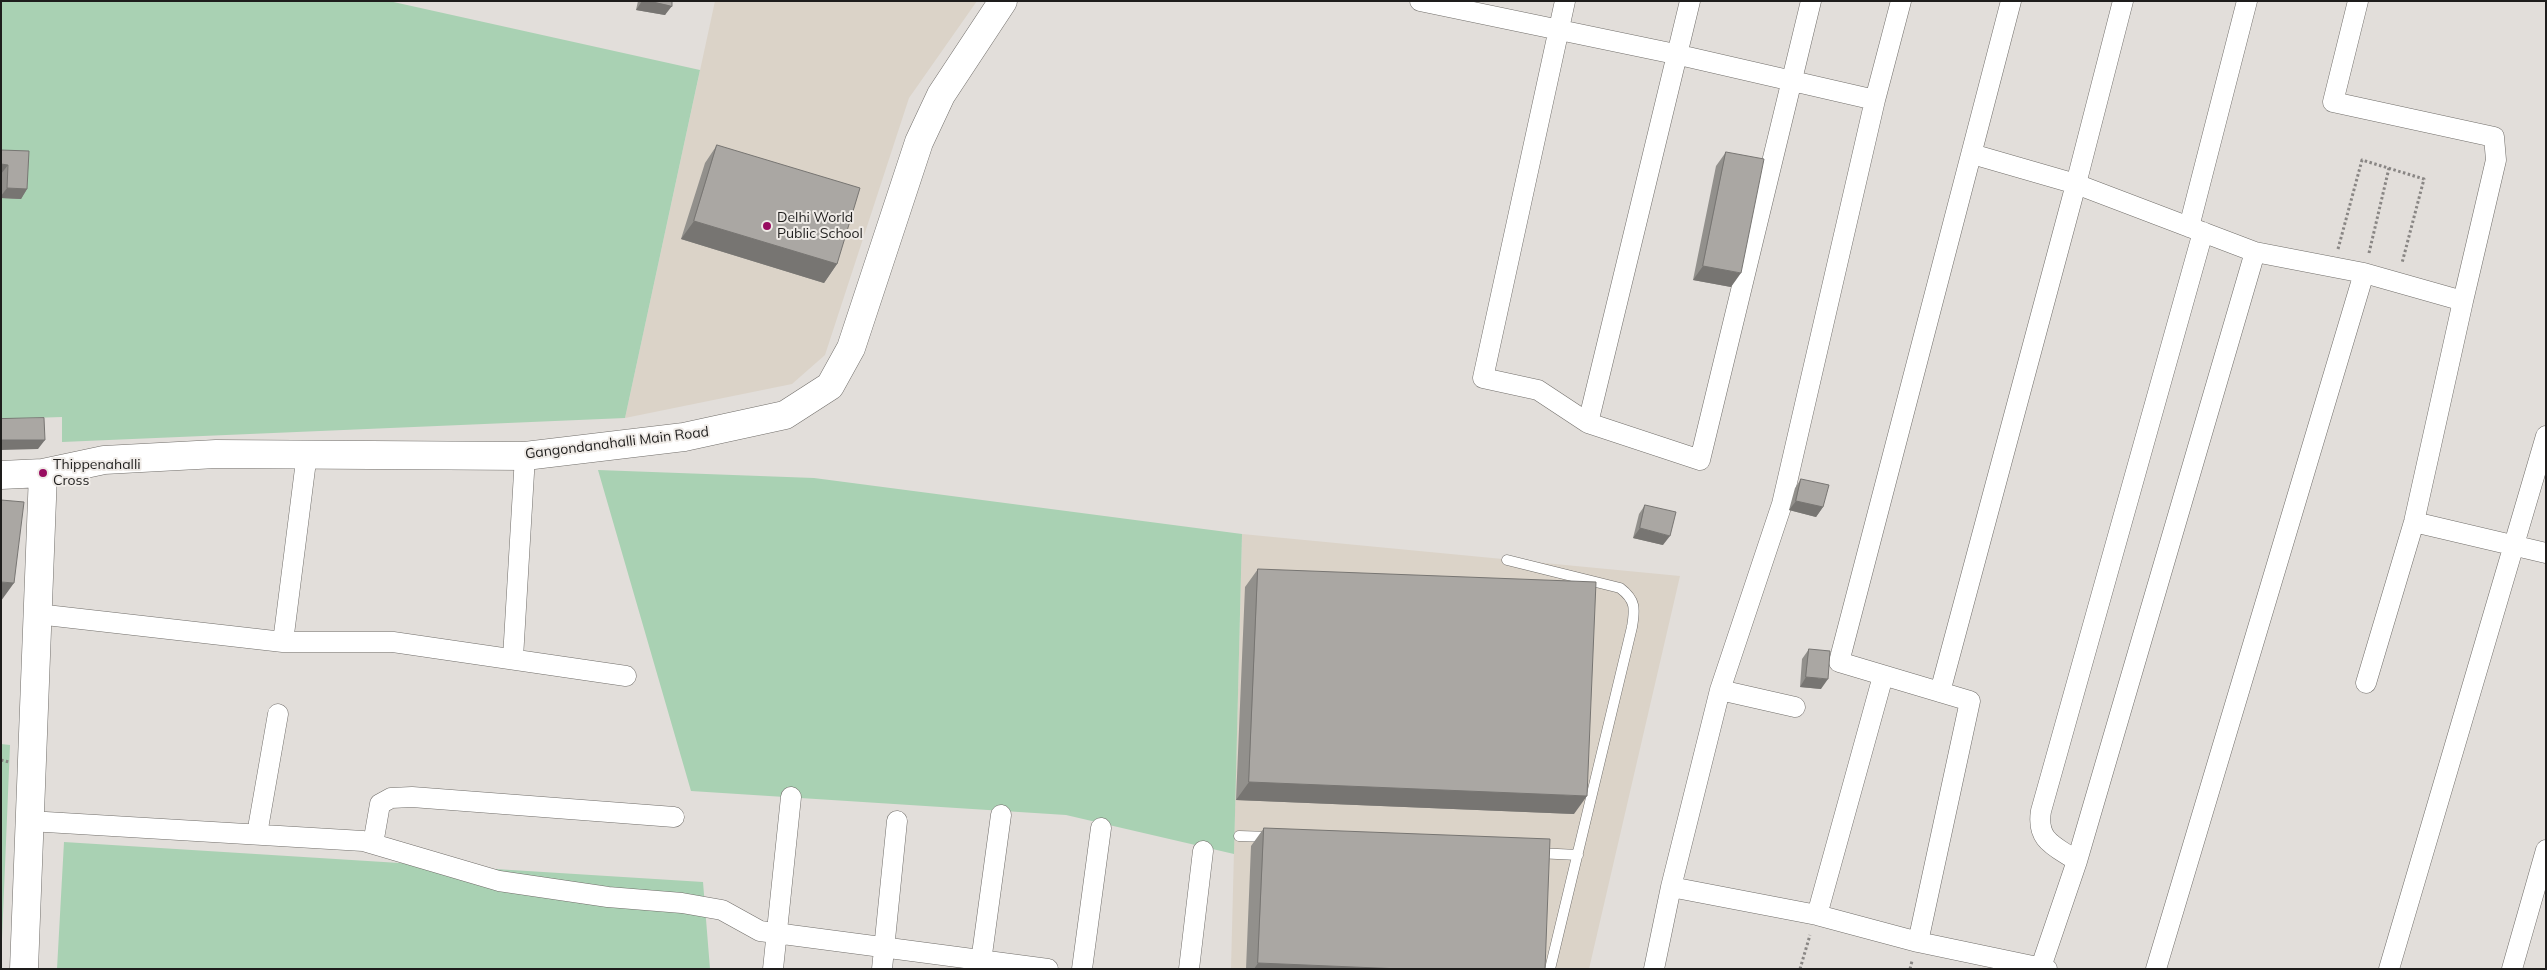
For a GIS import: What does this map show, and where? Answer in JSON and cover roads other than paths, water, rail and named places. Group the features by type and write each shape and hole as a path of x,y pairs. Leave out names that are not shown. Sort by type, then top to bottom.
{"street":[{"name":"Gangondanahalli Main Road","path":"1,476 43,473 104,460 216,454 307,453 525,456 684,437 785,415 830,386 850,348 919,142 941,95 1003,1"},
{"path":"1420,1 1676,54 1875,100"},
{"path":"1565,1 1483,378 1538,390 1588,423 1700,460 1811,1"},
{"path":"1588,423 1690,1"},
{"path":"1654,969 1671,887 1720,690 1782,504 1875,100 1902,1"},
{"path":"1918,942 1970,701 1839,662 2011,1"},
{"path":"1940,692 2123,1"},
{"path":"2077,861 2044,838 2039,825 2041,811 2196,229 2247,1"},
{"path":"2358,1 2333,102 2494,137 2496,160 2414,522 2366,684"},
{"path":"1972,154 2076,184 2255,252 2364,273 2463,302"},
{"path":"1671,887 1816,915 1918,942 2044,968 2255,252"},
{"path":"2156,969 2364,273"},
{"path":"2388,969 2546,436"},
{"path":"283,642 307,453"},
{"path":"512,658 525,456"},
{"path":"24,969 43,473"},
{"path":"2414,522 2546,553"},
{"path":"37,614 283,642 393,642 626,676"},
{"path":"1816,915 1883,676"},
{"path":"1720,690 1795,707"},
{"path":"257,834 278,714"},
{"path":"373,844 380,804 391,798 412,797 674,817"},
{"path":"773,969 791,797"},
{"path":"980,964 1001,815"},
{"path":"29,821 363,840 499,881 608,897 682,903 722,910 760,931 885,946 980,964 1048,969"},
{"path":"882,969 898,821"},
{"path":"1082,969 1101,828"},
{"path":"2512,969 2546,850"},
{"path":"1189,969 1202,851"}],"lane":[{"path":"1507,560 1620,588 1631,596 1633,606 1632,627 1550,969"},
{"path":"1240,836 1279,838"},
{"path":"1529,852 1578,855"}],"place":[{"name":"Delhi World Public School","path":"767,226"},
{"name":"Thippenahalli Cross","path":"43,473"}]}
